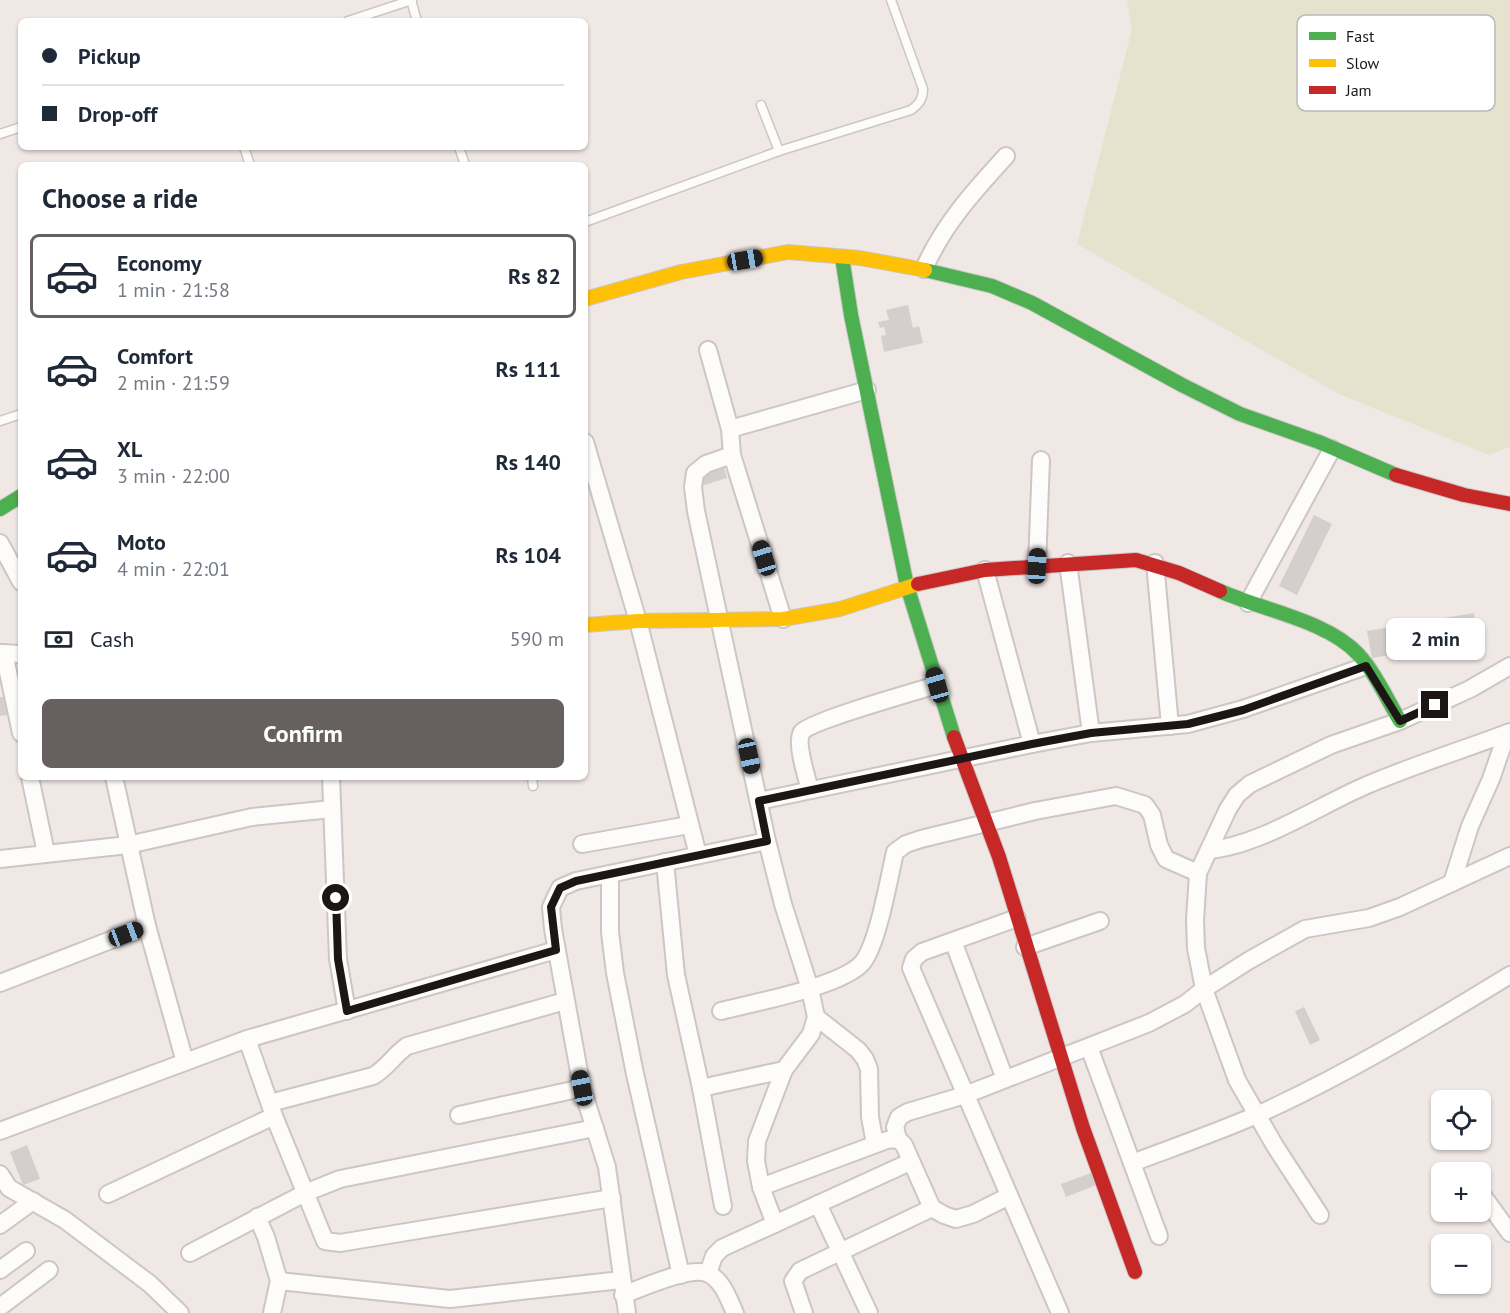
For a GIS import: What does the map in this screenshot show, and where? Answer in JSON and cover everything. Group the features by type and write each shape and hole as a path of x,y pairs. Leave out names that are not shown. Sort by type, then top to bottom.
{"street":[{"path":"924,270 954,216 1006,156"},
{"path":"588,298 681,272 788,252 900,264 992,286 1032,303 1240,414 1319,442 1387,473 1464,495 1510,504"},
{"path":"842,257 851,315 907,586 961,758 999,857 1097,1170 1135,1272"},
{"path":"708,350 730,429 732,455 783,619"},
{"path":"730,429 867,390"},
{"path":"1248,603 1332,449"},
{"path":"588,452 638,621 698,855"},
{"path":"732,455 706,464 695,473 693,487 696,511 767,841 816,1017 811,1034 784,1070 758,1141 756,1161 761,1187 775,1224"},
{"path":"1037,566 1041,460"},
{"path":"0,509 18,498"},
{"path":"0,543 18,576"},
{"path":"588,625 638,621 783,619 840,609 907,586 985,570 1136,560 1155,563 1248,603 1293,618 1338,637 1354,650 1366,666 1400,721"},
{"path":"1068,563 1091,733"},
{"path":"1155,563 1170,726"},
{"path":"985,570 1032,744"},
{"path":"8,653 18,715"},
{"path":"759,801 1091,733 1188,724 1243,710 1366,666"},
{"path":"1320,1215 1275,1146 1237,1080 1204,989 1196,948 1198,873 1228,809 1237,795 1250,784 1331,745 1400,721 1470,689 1510,666"},
{"path":"810,790 799,742 802,732 812,725 840,715 937,685"},
{"path":"1209,850 1228,848 1252,840 1365,786 1436,757 1509,733"},
{"path":"1452,883 1470,826 1509,733"},
{"path":"31,780 46,853"},
{"path":"115,780 147,926 185,1062"},
{"path":"331,780 338,959 347,1011"},
{"path":"721,1011 810,989 848,974 862,963 875,935 895,852 906,844 921,839 1035,811 1116,796 1145,805 1152,815 1159,845 1166,859 1198,873"},
{"path":"0,859 128,845 252,817 332,810"},
{"path":"582,844 689,825"},
{"path":"627,1313 607,1167 582,1088 556,950 551,907 560,888 576,881 767,841"},
{"path":"1009,1196 973,1214 956,1219 932,1208 904,1145 898,1139 895,1127 899,1118 908,1112 965,1095 1149,1023 1185,1004 1248,961 1305,929 1369,918 1400,907 1510,856"},
{"path":"665,862 676,975 701,1088 723,1206"},
{"path":"610,874 610,932 615,974 635,1074 681,1275"},
{"path":"1017,918 922,952 914,959 911,968 1060,1313"},
{"path":"1026,947 1100,921"},
{"path":"0,983 147,926"},
{"path":"953,941 1005,1079"},
{"path":"0,1131 247,1039 556,950"},
{"path":"1132,1163 1258,1114 1359,1064 1510,975"},
{"path":"108,1194 272,1109 373,1076 384,1070 397,1053 407,1046 565,1001"},
{"path":"816,1017 858,1050 869,1069 870,1117 875,1144"},
{"path":"247,1039 272,1109 325,1241 340,1243 612,1198"},
{"path":"1089,1047 1159,1236"},
{"path":"701,1088 784,1070"},
{"path":"459,1114 582,1088"},
{"path":"190,1253 305,1193 340,1179 595,1128"},
{"path":"761,1187 875,1144 898,1139"},
{"path":"708,1273 714,1256 722,1248 910,1162"},
{"path":"0,1174 9,1188 65,1220 150,1284 180,1313"},
{"path":"0,1225 33,1201"},
{"path":"818,1204 869,1313"},
{"path":"1491,1207 1510,1233"},
{"path":"804,1313 793,1281 800,1270 932,1208"},
{"path":"257,1217 266,1237 279,1281 272,1313"},
{"path":"0,1270 26,1251"},
{"path":"0,1307 49,1270"},
{"path":"279,1281 450,1299 622,1287 694,1272 708,1273 718,1281 735,1313"}],"lane":[{"path":"357,18 411,0 416,18"},
{"path":"588,221 779,152 918,106 923,97 922,89 891,0"},
{"path":"761,105 779,152"},
{"path":"0,134 18,128"},
{"path":"0,421 18,415"}],"shaded area":[{"path":"1127,0 1510,0 1510,447 1489,455 1339,394 1077,244 1132,29"}],"building":[{"path":"908,305 913,328 919,326 923,343 884,352 881,336 886,335 884,327 880,328 878,322 889,320 886,310"},
{"path":"724,467 727,478 701,486 698,474"},
{"path":"1314,515 1332,524 1297,595 1279,586"},
{"path":"1474,613 1478,640 1372,658 1367,631"},
{"path":"0,697 5,697 8,715 0,716"},
{"path":"1304,1007 1320,1040 1310,1045 1295,1011"},
{"path":"27,1145 40,1179 23,1185 10,1152"},
{"path":"1091,1173 1096,1185 1066,1197 1061,1184"}],"traffic: fast":[{"path":"842,257 851,315 907,586 954,737"},
{"path":"925,270 992,286 1032,303 1240,414 1319,442 1396,475"},
{"path":"0,509 18,498"},
{"path":"1220,591 1294,617 1330,633 1345,643 1358,654 1370,670 1400,721"}],"traffic: slow":[{"path":"588,298 681,272 788,252 860,258 925,270"},
{"path":"588,625 638,621 783,619 840,609 918,584"}],"traffic: jam":[{"path":"1396,475 1464,495 1510,504"},
{"path":"918,584 985,570 1136,560 1179,573 1220,591"},
{"path":"954,737 999,857 1083,1128 1135,1272"}],"route":[{"path":"336,898 338,959 347,1011 556,950 551,907 560,888 576,881 767,841 759,801 1091,733 1188,724 1243,710 1366,666 1400,721 1435,705"}]}
